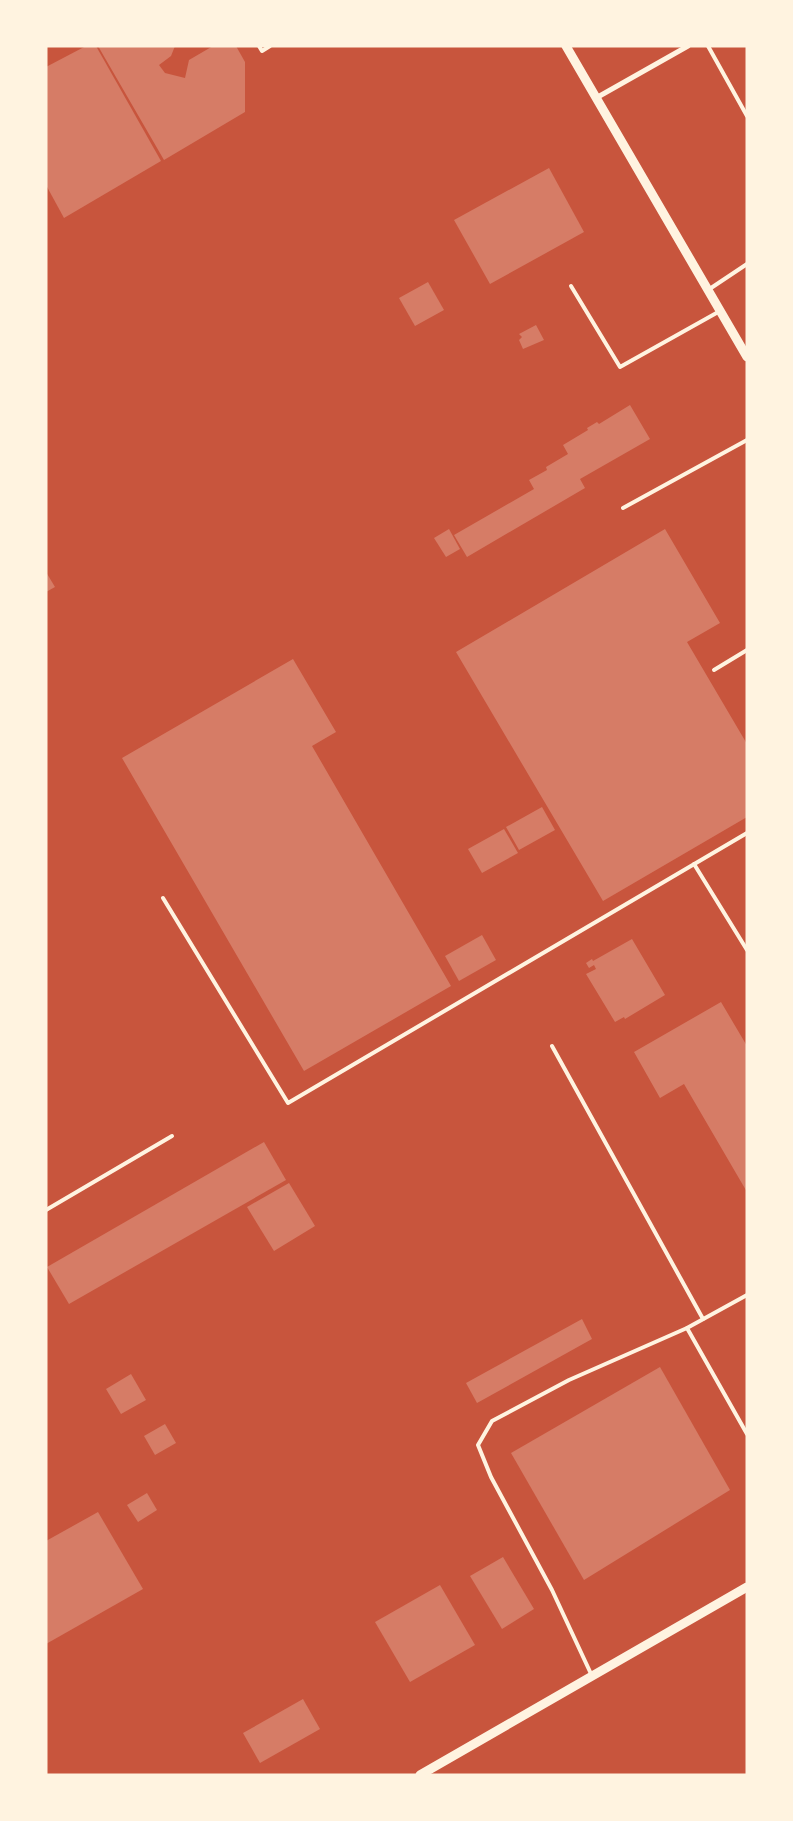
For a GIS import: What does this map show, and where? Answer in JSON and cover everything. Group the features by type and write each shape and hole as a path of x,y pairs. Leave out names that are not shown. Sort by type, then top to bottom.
{"street":[{"path":"566,46 747,357"},
{"path":"596,98 688,46"},
{"path":"420,1775 747,1587"}],"lane":[{"path":"259,46 262,51 270,46"},
{"path":"708,46 747,116"},
{"path":"708,290 747,264"},
{"path":"571,286 620,368 720,311"},
{"path":"623,508 747,440"},
{"path":"714,670 747,650"},
{"path":"163,898 288,1103 747,833"},
{"path":"694,864 747,950"},
{"path":"552,1046 704,1319"},
{"path":"46,1210 172,1136"},
{"path":"592,1676 552,1590 491,1477 478,1445 492,1421 569,1380 687,1328 747,1295"},
{"path":"687,1328 747,1434"}],"building":[{"path":"86,46 96,46 161,161 64,218 46,185 46,67"},
{"path":"98,46 175,46 171,56 159,65 165,73 185,78 189,60 213,46 236,46 245,62 245,112 164,160"},
{"path":"549,168 584,232 490,284 454,220"},
{"path":"428,282 444,310 415,326 399,298"},
{"path":"536,325 544,340 523,349 519,340 522,337 519,334"},
{"path":"630,405 650,439 580,479 585,488 467,557 454,535 534,489 529,480 547,470 546,467 568,454 563,445 588,430 587,428 597,422 599,424"},
{"path":"449,529 460,549 446,557 434,538"},
{"path":"665,529 720,623 687,642 747,744 747,817 603,901 456,652"},
{"path":"46,572 55,587 46,592"},
{"path":"293,659 336,732 312,746 451,986 304,1071 122,758"},
{"path":"542,807 555,830 519,850 506,827"},
{"path":"504,829 518,853 482,873 468,849"},
{"path":"482,935 496,960 459,981 445,956"},
{"path":"632,939 665,995 625,1019 624,1017 615,1022 586,974 596,969 594,965 589,968 586,963"},
{"path":"721,1002 747,1046 747,1192 684,1084 660,1098 634,1052"},
{"path":"264,1142 286,1180 69,1304 47,1267"},
{"path":"289,1183 315,1226 274,1251 247,1207"},
{"path":"582,1319 592,1339 477,1403 466,1383"},
{"path":"660,1367 730,1490 584,1580 511,1453"},
{"path":"131,1374 146,1400 121,1414 106,1389"},
{"path":"165,1424 176,1443 155,1455 144,1436"},
{"path":"147,1493 157,1510 138,1522 127,1505"},
{"path":"98,1512 143,1589 46,1644 46,1541"},
{"path":"503,1557 534,1609 502,1629 470,1576"},
{"path":"440,1585 475,1645 410,1682 375,1622"},
{"path":"303,1699 320,1729 260,1763 243,1733"}]}
